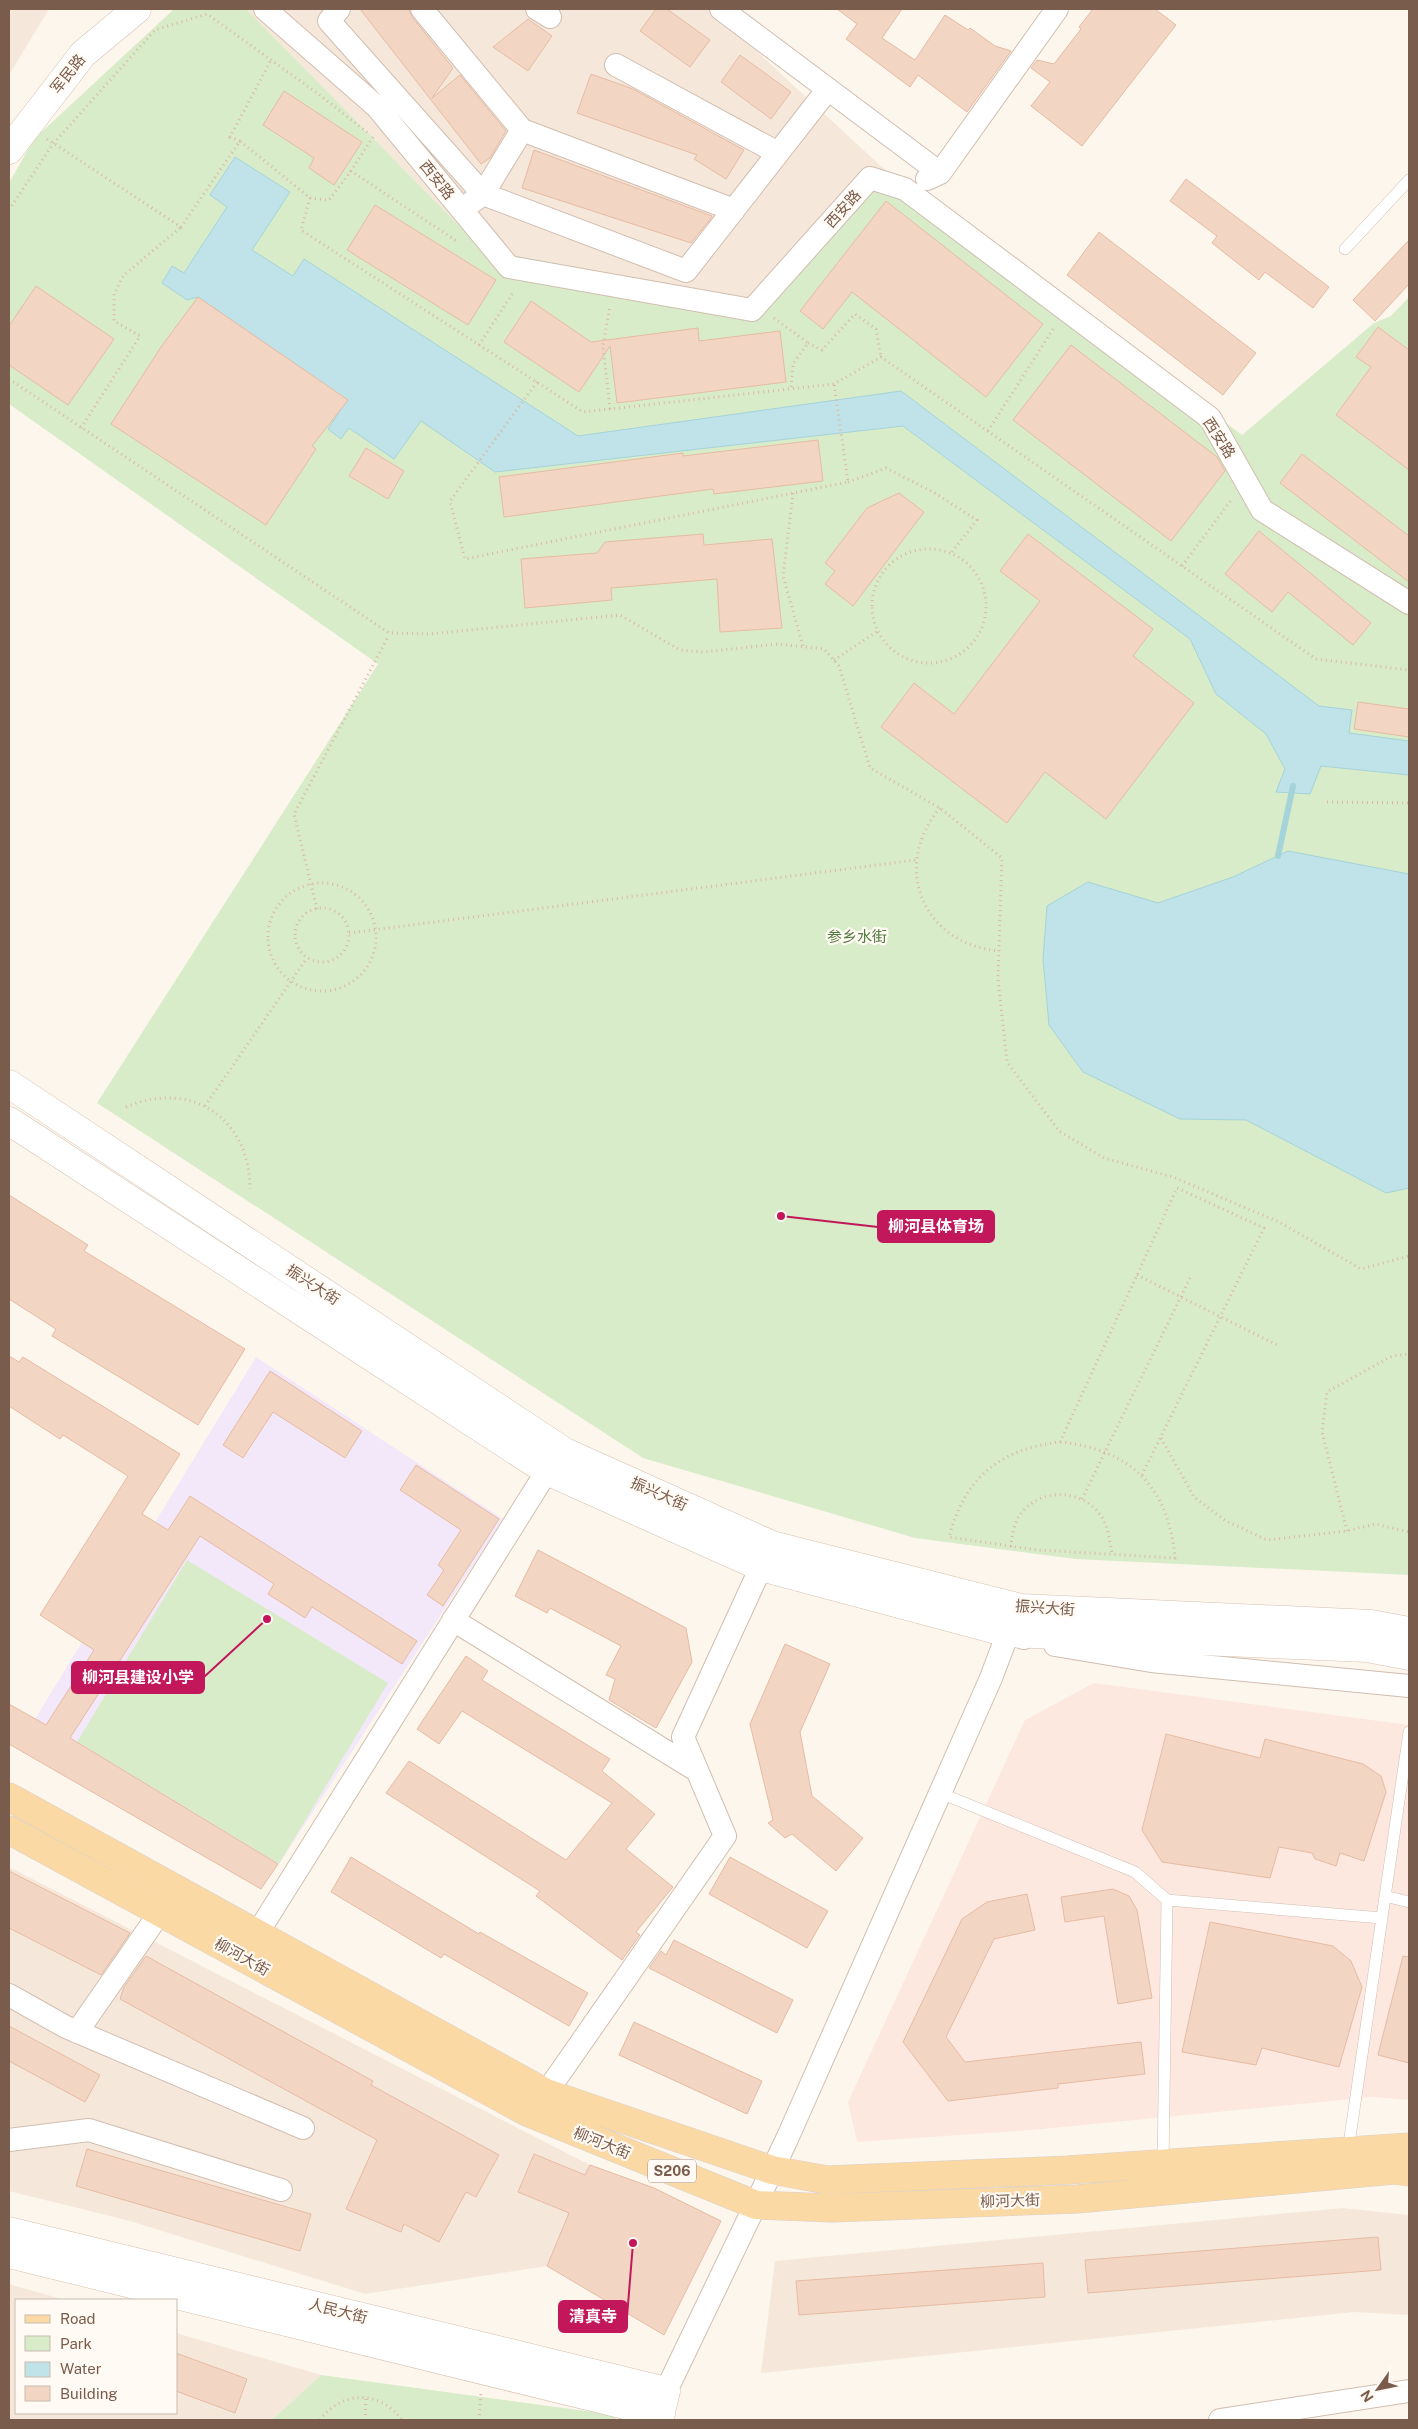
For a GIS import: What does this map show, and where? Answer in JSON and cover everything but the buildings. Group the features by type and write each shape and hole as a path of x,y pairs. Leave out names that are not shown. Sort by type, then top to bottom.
{"main road":[{"name":"柳河大街","path":"9,1797 546,2093 772,2170 827,2180 1058,2171 1409,2147"},
{"name":"柳河大街","path":"9,1830 527,2112 756,2205 832,2208 1077,2199 1394,2170 1409,2172"}],"street":[{"name":"军民路","path":"9,150 83,54 137,9"},
{"name":"西安路","path":"265,9 377,107 509,267 752,310 870,178 905,188 1210,418 1262,510 1409,603"},
{"path":"339,9 329,21 483,194 686,271 828,89"},
{"path":"422,9 522,130 734,210"},
{"path":"721,9 940,173"},
{"path":"905,188 940,173 1057,9"},
{"path":"616,66 778,153"},
{"path":"462,210 483,194 522,130"},
{"name":"振兴大街","path":"9,1084 565,1452 772,1545 1020,1608 1371,1624 1409,1631"},
{"name":"振兴大街","path":"9,1121 548,1470 761,1567 1008,1633 1367,1648 1409,1656"},
{"path":"257,1934 548,1470"},
{"path":"546,2093 725,1836 683,1737 761,1567"},
{"path":"454,1620 696,1770"},
{"path":"662,2409 772,2170 991,1678 1008,1633 1041,1643 1152,1661 1409,1686"},
{"path":"77,2032 176,1889"},
{"path":"9,1995 77,2032 303,2128"},
{"path":"9,2140 89,2130 281,2190"},
{"name":"人民大街","path":"9,2231 662,2409"},
{"name":"人民大街","path":"9,2254 662,2409"},
{"path":"1220,2420 1409,2390"}],"lane":[{"path":"1346,249 1409,180"},
{"path":"1348,2151 1409,1732"},
{"path":"940,1793 1135,1872 1167,1900 1382,1918"},
{"path":"1385,1896 1409,1902"},
{"path":"1163,2164 1167,1900"}],"path":[{"path":"271,60 230,137 240,141 310,198 329,200 351,171"},
{"path":"27,125 181,227"},
{"path":"81,428 140,336 114,321 114,294 123,276 181,227 240,141"},
{"path":"310,198 301,230 583,412 834,384 881,357"},
{"path":"480,346 514,291"},
{"path":"610,409 603,346 611,302"},
{"path":"772,317 808,343 822,350 855,314 876,329 881,357 1316,659 1409,670"},
{"path":"988,431 1058,322"},
{"path":"791,389 793,364 808,343"},
{"path":"9,379 389,633 429,634 620,615 680,650 703,652 778,644 824,649 838,666 870,768 940,808 1002,858 998,979 1007,1062 1060,1131 1104,1158 1173,1177 1279,1222 1361,1268 1409,1256"},
{"path":"537,382 450,501 465,559 848,482 886,468 933,492 977,520 951,553"},
{"path":"834,384 848,482"},
{"path":"793,493 783,576 803,646"},
{"path":"925,549 951,553 972,569 984,592 985,617 978,634 967,649 946,661 921,662 898,654 889,646 878,631 872,612 875,586 890,564 912,551 925,549"},
{"path":"834,660 878,631"},
{"path":"317,909 294,814 388,637"},
{"path":"1327,802 1409,803"},
{"path":"940,808 925,829 916,860 920,893 931,916 940,926 961,942 999,952"},
{"path":"349,933 375,928 916,860"},
{"path":"312,884 336,885 358,896 372,916 375,928 374,953 366,968 355,980 340,988 323,991 306,989 291,982 278,968 270,950 268,941 270,921 286,897 312,884"},
{"path":"317,909 329,909 339,914 346,922 349,933 348,943 344,952 336,959 327,962 317,962 308,958 300,951 295,941 295,930 300,920 307,912 317,909"},
{"path":"205,1106 308,958"},
{"path":"126,1107 141,1100 173,1097 205,1106 231,1127 240,1141 247,1156 250,1189"},
{"path":"1060,1442 1177,1188 1264,1228 1142,1475"},
{"path":"1137,1275 1279,1346"},
{"path":"1082,1499 1190,1278"},
{"path":"1347,1531 1322,1432 1327,1392 1392,1356 1409,1354"},
{"path":"1161,1438 1194,1497 1226,1522 1267,1540 1347,1531 1375,1524 1409,1532"},
{"path":"1060,1442 1083,1444 1105,1450 1125,1461 1142,1475 1157,1493 1167,1513 1173,1535 1175,1558 1011,1547 949,1537 955,1515 965,1495 979,1477 996,1462 1038,1444 1060,1442"},
{"path":"1011,1547 1016,1522 1033,1503 1057,1494 1082,1499 1102,1516 1107,1528 1112,1554"},
{"path":"365,2420 366,2397"},
{"path":"320,2420 327,2410 337,2403 349,2398 366,2397 385,2403 395,2410 402,2420"}],"shaded area":[{"path":"9,9 49,9 9,75"},
{"path":"246,9 711,9 884,169 764,303 482,249"},
{"path":"256,1357 503,1519 279,1864 35,1719"},
{"path":"1094,1683 1409,1725 1409,2100 1372,2097 1032,2130 857,2142 848,2102 1025,1720"},
{"path":"9,1867 590,2165 547,2266 365,2294 130,2221 9,2191"},
{"path":"1343,2208 1409,2215 1409,2315 1354,2312 761,2373 775,2261"},
{"path":"9,2284 62,2299 15,2299 15,2414 178,2414 178,2334 321,2375 272,2420 9,2420"}],"green space":[{"name":"参乡水街","path":"174,9 246,9 482,249 764,303 884,169 1242,435 1374,323 1391,316 1409,297 1409,1575 1075,1559 915,1538 643,1458 97,1103 378,664 9,404 9,183 34,139"},
{"path":"187,1560 388,1683 279,1864 77,1742"},
{"path":"321,2375 615,2415 615,2420 272,2420"}],"water":[{"path":"235,157 290,192 252,250 293,276 304,259 578,436 901,391 1319,706 1352,710 1349,733 1409,741 1409,775 1321,766 1310,794 1276,792 1285,769 1266,734 1216,694 1190,639 903,426 495,472 421,421 394,459 349,428 341,439 328,429 347,400 198,297 187,300 162,283 172,266 184,273 227,207 210,195"},
{"path":"1288,851 1409,874 1409,1188 1386,1193 1246,1120 1180,1119 1083,1072 1049,1025 1043,959 1047,906 1088,882 1158,903 1233,877"}],"waterway":[{"path":"1278,856 1293,786"}],"place":[{"name":"柳河县体育场","path":"781,1216"},
{"name":"柳河县建设小学","path":"267,1619"},
{"name":"清真寺","path":"633,2243"}]}
